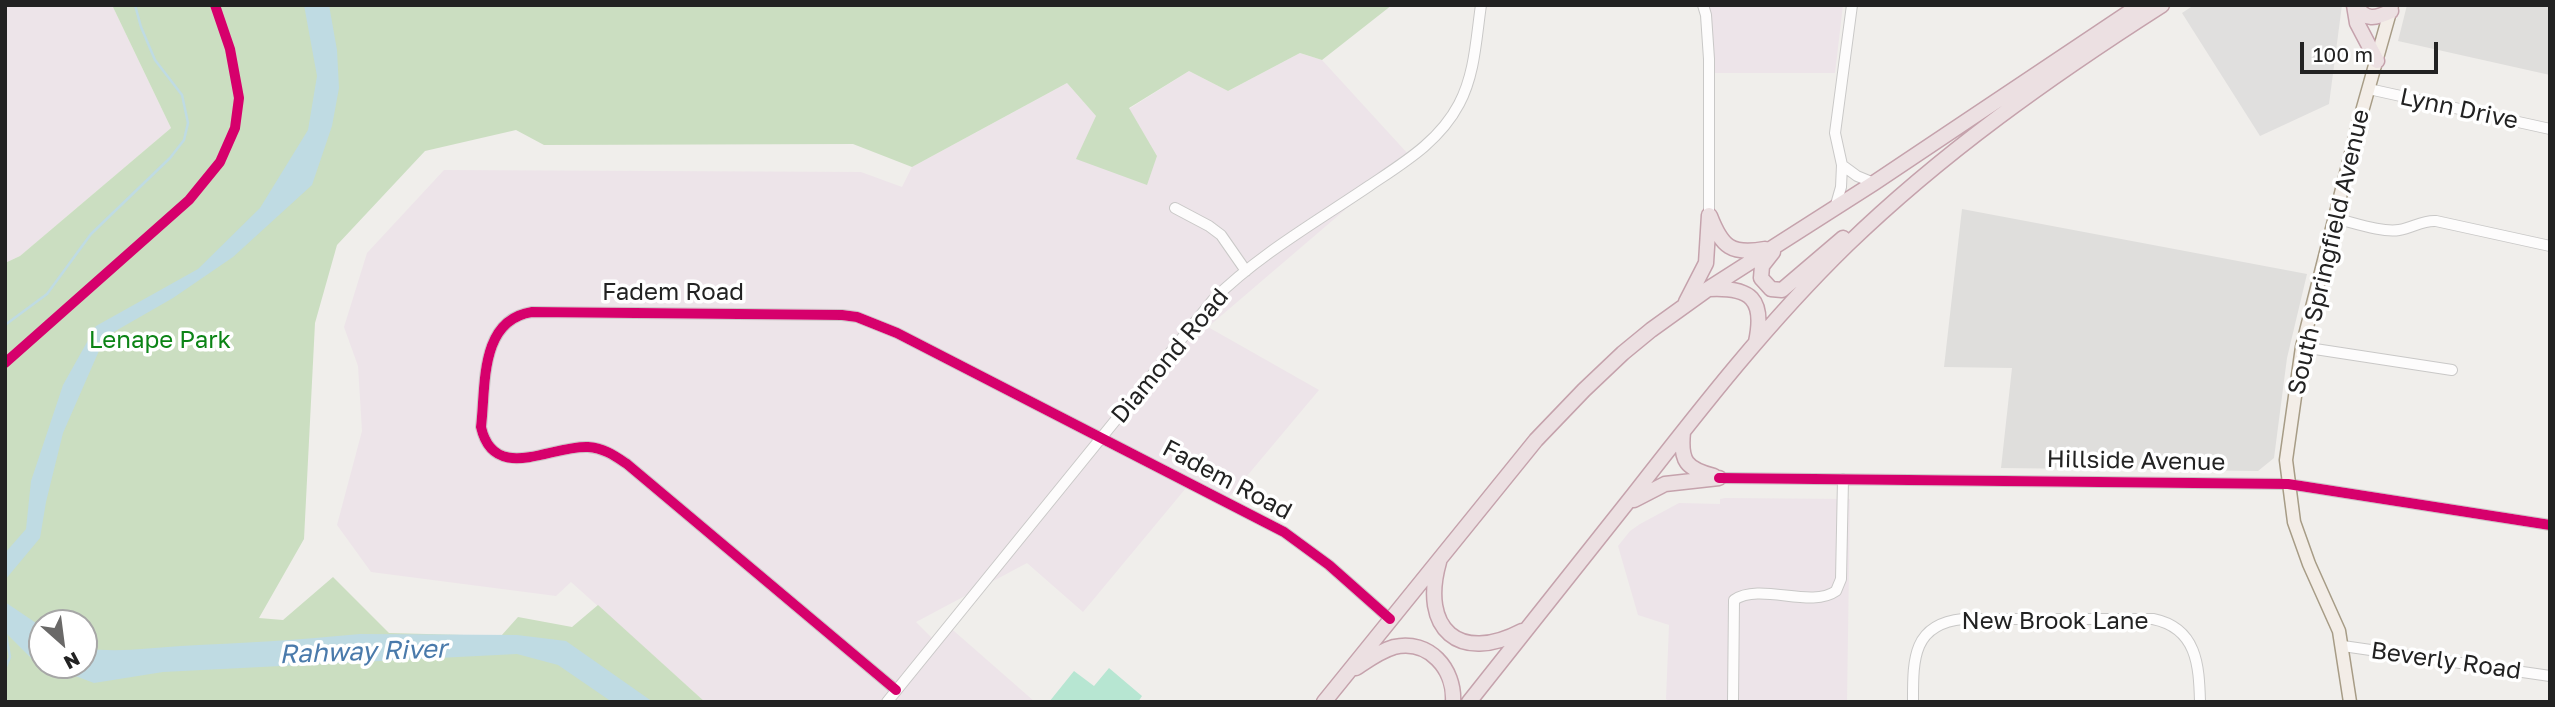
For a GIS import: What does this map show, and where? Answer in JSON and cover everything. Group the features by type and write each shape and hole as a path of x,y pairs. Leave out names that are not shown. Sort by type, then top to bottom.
{"highway":[{"path":"1324,702 1536,440 1571,402 1637,342 1708,289 1874,184 2140,5"},
{"path":"1469,702 1755,343 1835,257 1940,163 2041,85 2162,5"},
{"path":"2354,5 2369,18 2380,16 2391,8"},
{"path":"2354,5 2357,23 2377,61"},
{"path":"1776,245 1764,262 1760,274 1765,284 1775,290 1789,286 1852,230 1894,203"},
{"path":"1709,215 1718,236 1733,249 1749,252 1776,245"},
{"path":"1683,307 1706,263 1709,215"},
{"path":"1708,289 1733,288 1751,297 1757,305 1760,317 1755,343"},
{"path":"1683,432 1682,449 1687,464 1695,470 1719,478"},
{"path":"1624,506 1665,484 1719,478"},
{"path":"1440,558 1433,583 1433,601 1438,619 1450,633 1465,643 1484,645 1503,641 1526,629"},
{"path":"1344,676 1383,651 1405,645 1417,647 1433,655 1446,669 1452,686 1453,702"}],"main road":[{"name":"South Springfield Avenue","path":"2350,702 2343,646 2326,597 2302,546 2293,514 2288,484 2288,443 2302,347 2391,8"}],"street":[{"name":"Diamond Road","path":"887,702 1213,300 1246,271 1416,154 1441,131 1458,106 1470,79 1481,5"},
{"path":"1703,5 1709,59 1709,215"},
{"path":"1835,208 1841,187 1842,165 1835,133 1852,5"},
{"name":"Lynn Drive","path":"2369,89 2550,129"},
{"path":"1842,165 1874,184"},
{"path":"1175,208 1221,235 1246,271"},
{"path":"2334,218 2390,230 2401,230 2427,220 2436,221 2550,246"},
{"name":"Fadem Road","path":"896,690 627,464 610,453 598,448 579,447 514,459 494,452 484,438 481,427 491,348 500,328 514,317 532,312 836,314 857,317 897,334 1284,532 1329,565 1390,619"},
{"path":"2302,347 2452,370"},
{"name":"Hillside Avenue","path":"1719,478 2288,484 2550,525"},
{"path":"1733,702 1734,600 1747,595 1823,596 1836,591 1841,579 1843,479"},
{"name":"New Brook Lane","path":"1913,702 1913,665 1919,645 1924,637 1941,624 1963,619 2163,621 2179,631 2193,650 2199,674 2200,702"},
{"name":"Beverly Road","path":"2343,646 2550,676"}],"shaded area":[{"path":"5,5 112,5 171,128 20,256 5,263"},
{"path":"1697,5 1843,5 1835,73 1704,73 1703,22"},
{"path":"2194,5 2342,5 2329,104 2260,136 2182,13"},
{"path":"2407,5 2550,5 2550,75 2398,41"},
{"path":"1300,53 1322,60 1409,155 1208,327 1319,390 1226,501 1191,482 1083,612 1027,563 916,622 934,640 946,624 1035,702 705,702 571,582 556,596 371,572 337,525 362,431 358,366 344,327 367,253 444,170 861,172 902,187 912,167 1067,83 1096,116 1157,156 1129,109 1189,71 1228,91"},
{"path":"1962,209 2307,274 2287,358 2274,458 2258,471 2001,468 2012,368 1944,367"},
{"path":"1720,499 1850,499 1847,702 1669,702 1666,699 1669,625 1638,615 1618,546 1630,531 1679,503 1720,504"}],"green space":[{"name":"Lenape Park","path":"112,5 1392,5 1322,60 1300,53 1228,91 1189,71 1129,108 1157,156 1147,185 1076,159 1096,116 1067,83 912,167 853,144 544,145 516,130 425,151 337,245 315,323 304,539 259,618 283,620 333,577 389,633 501,636 518,617 572,627 598,605 705,702 5,702 5,263 20,256 171,128"},
{"path":"1109,668 1142,696 1138,702 1049,702 1074,671 1094,686"}],"water":[{"path":"304,5 329,5 337,50 339,88 332,126 312,185 233,257 173,298 105,337 63,433 40,538 5,580 5,553 26,529 31,481 63,385 96,326 198,269 260,208 308,130 317,76"},
{"path":"5,602 28,618 28,655 5,632"},
{"name":"Rahway River","path":"360,634 517,635 566,641 653,702 612,702 558,665 517,654 163,672 94,683 83,679 98,679 98,649 132,650"}],"waterway":[{"path":"5,325 47,294 91,234 170,158 184,140 188,123 182,95 155,60 135,5"},
{"path":"5,629 10,657 5,669"}],"cycle path":[{"path":"5,363 189,200 220,162 235,128 239,98 230,49 215,5"},
{"path":"896,690 614,455 588,447 526,458 511,458 498,454 488,444 481,427 488,357 502,328 515,318 532,312 857,317 897,333 1284,532 1329,565 1390,619"},
{"path":"1719,478 2288,484 2550,525"}]}
